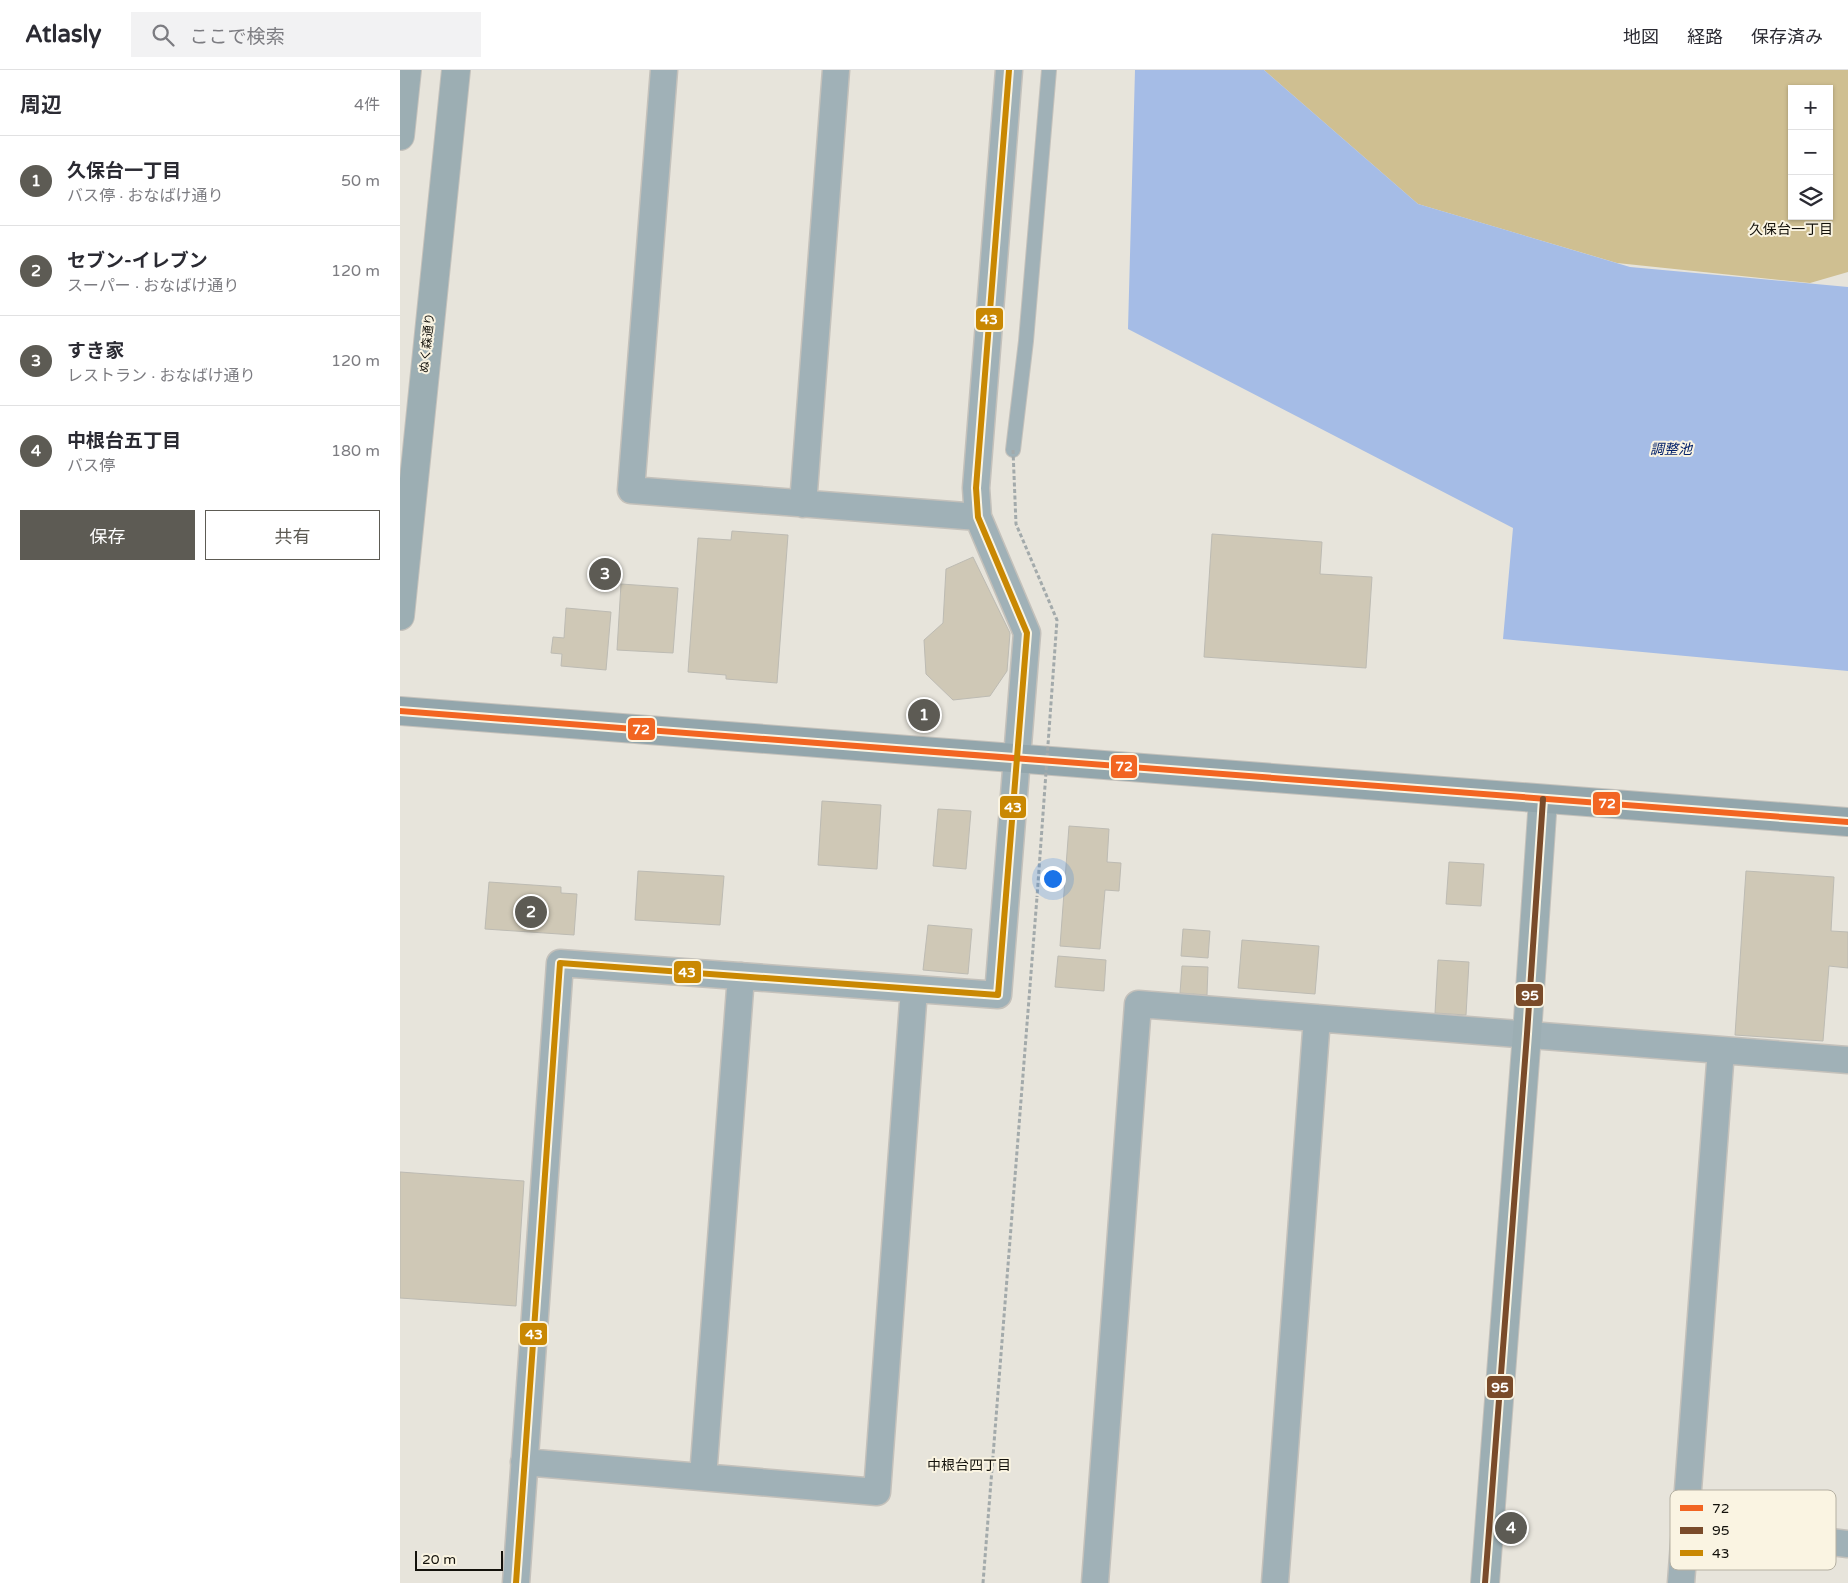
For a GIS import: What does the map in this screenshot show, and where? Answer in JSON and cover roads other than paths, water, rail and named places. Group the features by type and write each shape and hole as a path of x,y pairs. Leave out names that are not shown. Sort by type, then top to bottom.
{"main road":[{"path":"400,711 1848,822"}],"street":[{"path":"400,136 407,70"},
{"name":"ぬく森通り","path":"400,616 456,70"},
{"path":"664,70 631,490 978,517"},
{"path":"803,504 836,70"},
{"path":"516,1583 560,963 998,995 1027,633 978,517 976,488 1009,70"},
{"path":"1485,1583 1543,799"},
{"path":"703,1477 742,976"},
{"path":"524,1462 877,1492 914,989"},
{"path":"1095,1583 1138,1004 1848,1060"},
{"path":"1275,1583 1317,1018"},
{"path":"1688,1490 1721,1050"},
{"path":"1681,1583 1682,1570"}],"lane":[{"path":"1013,450 1026,341 1049,70"}],"water":[{"name":"調整池","path":"1135,70 1264,70 1418,204 1630,267 1848,287 1848,671 1503,639 1513,528 1128,329"}],"place":[{"name":"すき家","path":"605,574"},
{"name":"久保台一丁目","path":"924,715"},
{"name":"セブン-イレブン","path":"531,912"},
{"name":"中根台五丁目","path":"1511,1528"}],"district":[{"name":"久保台一丁目","path":"1791,229"},
{"name":"中根台四丁目","path":"969,1465"}]}
